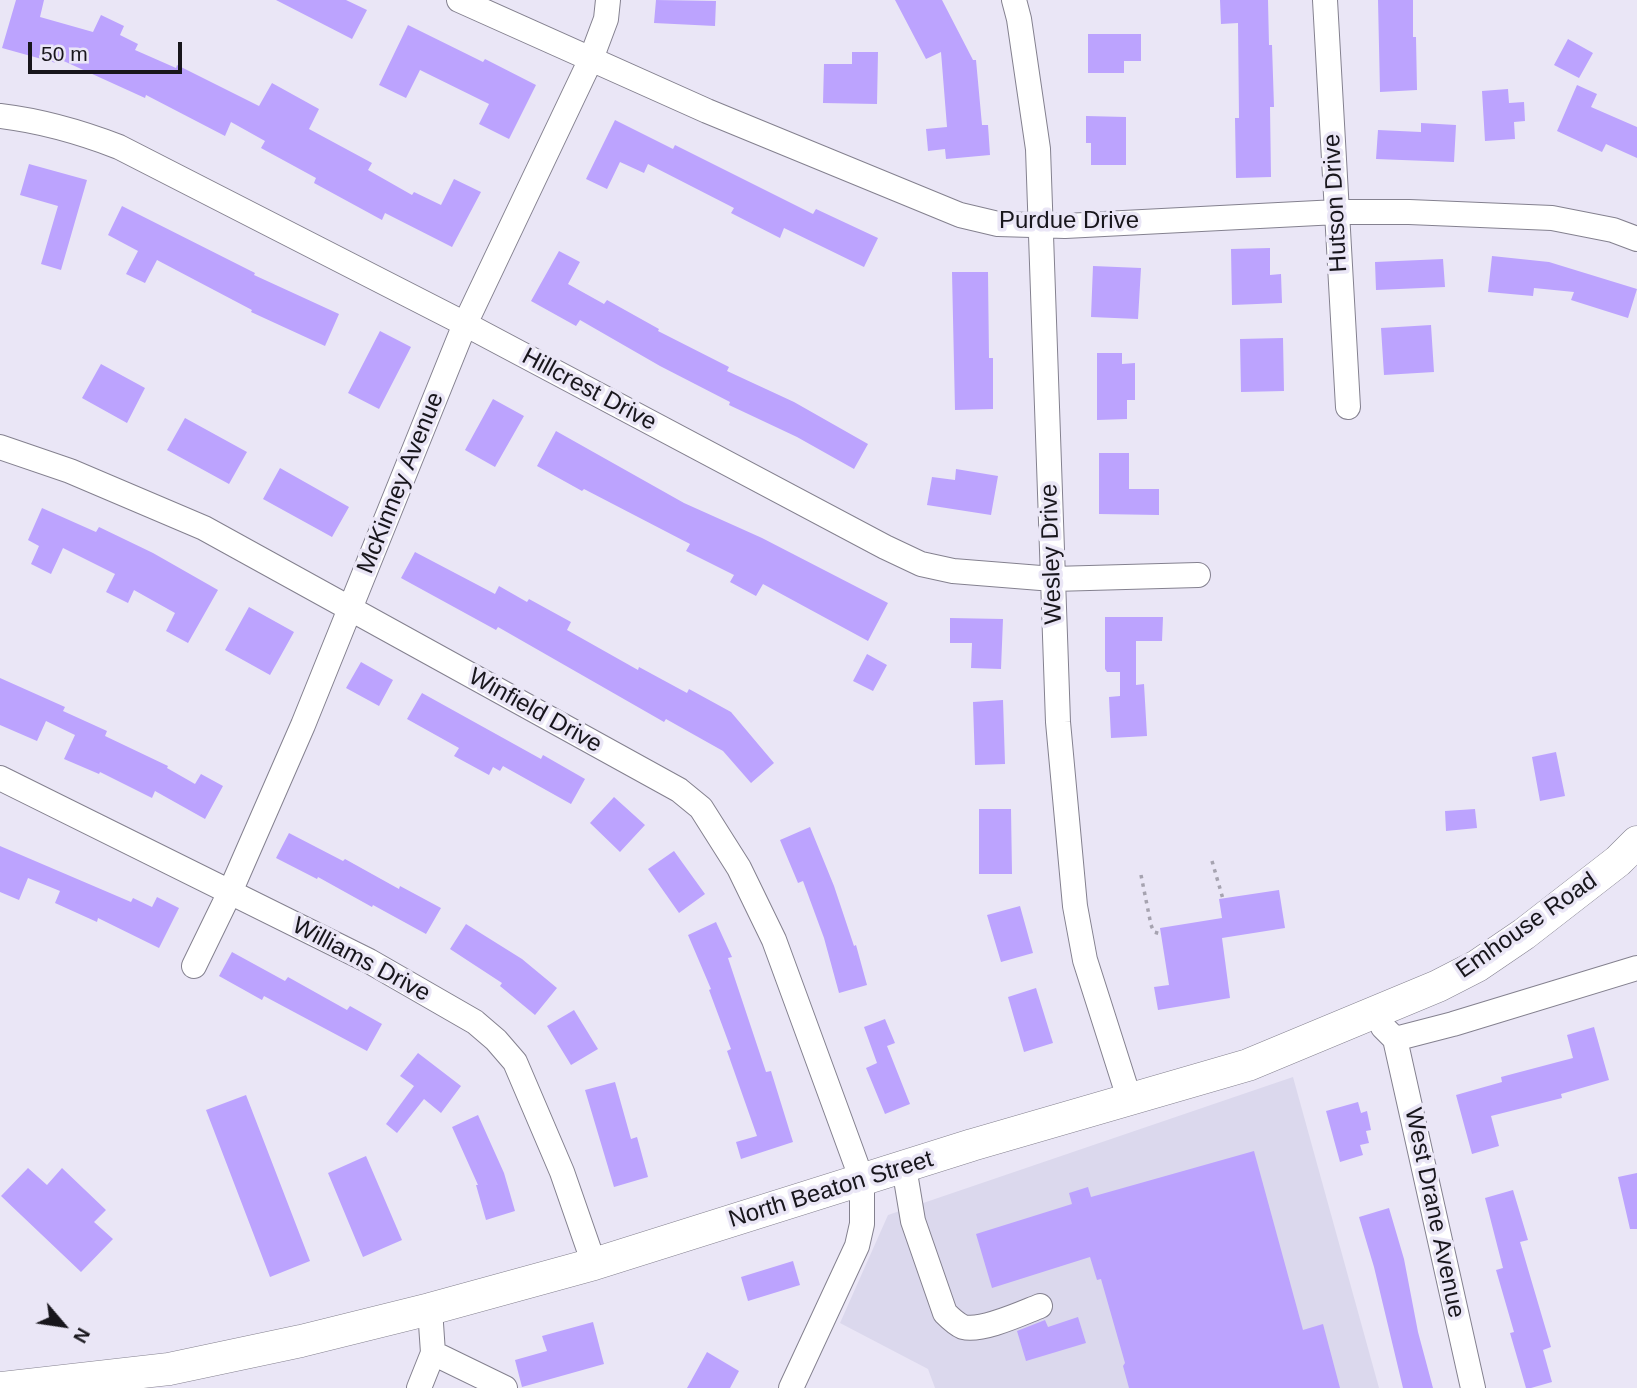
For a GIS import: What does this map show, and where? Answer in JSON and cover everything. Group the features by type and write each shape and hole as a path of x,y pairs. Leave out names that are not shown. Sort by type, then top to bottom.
{"main road":[{"name":"Emhouse Road","path":"1370,1015 1477,966 1618,861 1637,842"},
{"name":"North Beaton Street","path":"2,1388 43,1386 169,1369 301,1341 594,1264 904,1167 1248,1065 1370,1015"}],"street":[{"name":"Purdue Drive","path":"458,0 707,111 960,215 998,224 1065,226 1337,212 1552,218 1613,230 1637,239"},
{"name":"McKinney Avenue","path":"194,966 230,892 303,725 465,324 591,59 606,19 608,0"},
{"name":"Wesley Drive","path":"1014,0 1038,149 1058,722 1075,906 1085,960 1130,1101"},
{"name":"Hutson Drive","path":"1325,0 1348,407"},
{"name":"Hillcrest Drive","path":"0,116 71,130 119,147 465,324 921,564 953,571 1053,579 1198,575"},
{"name":"Winfield Drive","path":"0,447 70,471 204,528 679,790 701,808 738,868 774,940 862,1180"},
{"name":"Williams Drive","path":"0,778 369,961 475,1023 496,1040 515,1062 562,1172 594,1264"},
{"path":"1370,1015 1395,1039 1637,968"},
{"name":"West Drane Avenue","path":"1395,1039 1473,1388"},
{"path":"904,1167 914,1221 945,1313 965,1327 982,1326 1040,1307"},
{"path":"791,1388 857,1246 862,1224 862,1180"},
{"path":"419,1388 433,1353 430,1308"},
{"path":"433,1353 505,1388"}],"path":[{"path":"1212,861 1223,899"},
{"path":"1142,875 1151,925 1154,932 1161,934"}],"shaded area":[{"path":"1293,1077 1379,1388 935,1388 928,1369 840,1323 888,1215"}],"building":[{"path":"16,0 44,0 40,17 93,32 101,15 124,26 120,35 138,44 135,50 176,68 177,65 259,106 272,83 319,109 309,129 372,163 368,170 412,195 414,192 441,205 454,179 481,192 452,247 385,213 382,220 314,183 316,178 261,148 265,141 231,122 225,136 146,95 145,98 57,58 56,63 2,48"},
{"path":"276,0 346,0 367,10 352,39"},
{"path":"656,0 716,1 715,26 654,23"},
{"path":"895,0 942,0 973,60 976,60 982,125 988,125 990,155 946,159 945,149 928,151 926,129 947,127 941,52 926,59"},
{"path":"1220,0 1268,0 1274,107 1270,107 1271,177 1236,178 1235,118 1239,118 1238,23 1221,24"},
{"path":"1378,0 1413,0 1417,90 1380,92"},
{"path":"408,25 536,85 509,139 479,124 489,104 420,70 406,98 379,85"},
{"path":"1088,34 1141,34 1141,61 1124,61 1124,73 1088,73"},
{"path":"1568,39 1593,53 1579,78 1554,65"},
{"path":"852,52 878,52 877,104 823,103 824,64 852,64"},
{"path":"1577,85 1597,94 1591,107 1637,127 1637,158 1606,144 1602,152 1557,131"},
{"path":"1508,89 1509,103 1524,102 1525,121 1514,122 1515,139 1485,141 1482,91"},
{"path":"1086,116 1126,117 1126,165 1091,165 1091,143 1086,143"},
{"path":"615,120 673,149 675,145 813,214 816,209 878,238 864,267 784,228 780,238 731,213 734,208 648,164 644,173 620,162 607,189 586,179"},
{"path":"1421,123 1456,125 1454,162 1376,159 1378,130 1421,132"},
{"path":"29,164 87,180 61,270 41,264 58,206 20,195"},
{"path":"122,206 255,273 254,275 339,314 325,346 251,312 252,310 157,260 145,283 126,274 138,251 108,235"},
{"path":"1270,248 1270,275 1281,274 1282,303 1232,305 1231,249"},
{"path":"559,251 580,262 568,284 604,304 607,300 659,329 658,331 729,367 727,371 794,402 868,444 854,469 797,437 729,405 730,402 580,320 576,326 531,301"},
{"path":"1492,256 1549,262 1637,289 1628,318 1571,300 1574,292 1534,288 1533,296 1488,292"},
{"path":"1443,259 1445,287 1376,290 1375,262"},
{"path":"1093,266 1141,268 1138,319 1091,317"},
{"path":"952,272 988,272 989,358 993,358 993,409 955,410"},
{"path":"1431,325 1434,372 1384,375 1381,328"},
{"path":"380,331 411,347 379,409 348,393"},
{"path":"1283,338 1284,391 1241,392 1240,339"},
{"path":"1097,353 1122,353 1122,364 1135,363 1135,400 1127,400 1127,419 1097,420"},
{"path":"101,364 145,388 127,423 82,398"},
{"path":"493,399 524,416 495,467 465,450"},
{"path":"185,418 247,452 229,484 167,450"},
{"path":"556,431 684,503 762,538 888,603 868,641 763,584 756,596 730,582 734,575 686,551 690,544 537,466"},
{"path":"1099,453 1129,453 1129,489 1159,489 1159,515 1099,514"},
{"path":"280,468 349,507 332,537 263,499"},
{"path":"956,469 998,476 991,515 927,505 932,477 955,480"},
{"path":"42,508 96,532 99,527 153,553 218,590 188,643 166,631 175,613 134,590 128,603 106,592 115,574 63,548 51,574 31,564 39,546 28,540"},
{"path":"415,552 495,594 499,586 527,602 529,599 571,622 567,630 638,670 639,667 687,693 689,689 731,712 774,763 751,783 723,751 666,719 664,722 498,627 496,630 401,578"},
{"path":"249,607 294,632 270,675 225,650"},
{"path":"1105,617 1163,617 1162,641 1136,641 1136,685 1144,684 1147,736 1111,738 1109,697 1120,696 1120,672 1107,672 1105,669"},
{"path":"950,618 1003,619 1001,669 971,668 972,643 950,643"},
{"path":"867,654 887,665 873,691 853,681"},
{"path":"361,662 393,680 379,706 346,688"},
{"path":"0,678 65,707 63,711 107,731 105,736 168,766 167,768 195,784 201,774 223,786 205,819 155,791 152,798 100,772 99,774 64,759 75,735 46,721 37,741 0,725"},
{"path":"422,693 541,759 543,755 585,779 571,804 503,766 500,771 493,767 489,775 454,756 459,748 407,719"},
{"path":"1003,700 1005,764 975,765 973,702"},
{"path":"1556,752 1565,796 1540,801 1532,757"},
{"path":"614,797 645,825 620,852 590,823"},
{"path":"979,809 1011,809 1012,874 979,874"},
{"path":"1475,809 1477,828 1446,831 1445,811"},
{"path":"810,827 854,946 856,945 867,985 839,993 824,938 803,881 798,883 780,840"},
{"path":"289,833 441,908 426,934 276,858"},
{"path":"0,846 131,902 133,898 152,907 157,897 179,908 159,948 98,918 97,922 55,903 60,891 28,878 19,900 0,892"},
{"path":"674,851 705,894 679,913 648,869"},
{"path":"1279,890 1285,928 1222,938 1230,998 1158,1010 1154,987 1169,985 1160,928 1222,918 1219,899"},
{"path":"1020,906 1033,953 1001,962 987,915"},
{"path":"716,922 732,957 728,958 766,1072 771,1071 793,1142 741,1159 736,1142 757,1136 727,1051 731,1049 709,990 711,989 688,935"},
{"path":"466,924 522,959 557,988 535,1015 500,986 502,983 450,949"},
{"path":"232,952 285,981 288,977 347,1010 350,1006 382,1024 367,1051 264,996 262,1000 219,976"},
{"path":"1036,988 1053,1043 1024,1052 1008,997"},
{"path":"574,1010 598,1049 571,1065 547,1026"},
{"path":"885,1019 895,1043 887,1046 910,1104 885,1114 866,1068 877,1063 864,1027"},
{"path":"1594,1027 1609,1080 1561,1094 1562,1098 1491,1116 1499,1146 1472,1154 1456,1095 1502,1082 1501,1077 1573,1058 1567,1035"},
{"path":"418,1053 461,1086 441,1113 424,1099 397,1133 386,1124 414,1086 400,1076"},
{"path":"615,1082 631,1139 637,1137 648,1177 614,1187 585,1090"},
{"path":"246,1095 310,1261 270,1277 206,1110"},
{"path":"1358,1102 1361,1113 1367,1111 1371,1130 1366,1131 1369,1143 1360,1145 1363,1155 1340,1162 1326,1111"},
{"path":"478,1115 504,1173 515,1211 486,1220 478,1185 452,1127"},
{"path":"1254,1151 1303,1330 1323,1324 1340,1388 1129,1388 1123,1366 1125,1363 1101,1279 1097,1280 1090,1257 992,1288 976,1234 1072,1204 1069,1193 1088,1187 1091,1197"},
{"path":"366,1156 402,1240 363,1257 328,1173"},
{"path":"28,1168 47,1185 62,1168 106,1210 94,1222 113,1239 81,1272 1,1196"},
{"path":"1637,1173 1637,1229 1630,1229 1618,1177"},
{"path":"1513,1190 1528,1240 1520,1242 1551,1347 1543,1350 1552,1382 1531,1388 1526,1388 1510,1333 1514,1332 1496,1270 1503,1268 1485,1198"},
{"path":"1389,1208 1404,1259 1418,1332 1433,1388 1403,1388 1359,1217"},
{"path":"793,1261 800,1285 748,1301 741,1277"},
{"path":"1078,1317 1086,1343 1026,1361 1017,1331 1045,1320 1048,1327"},
{"path":"593,1322 604,1364 522,1387 515,1360 547,1351 542,1336"},
{"path":"707,1352 739,1371 730,1388 687,1388"}]}
